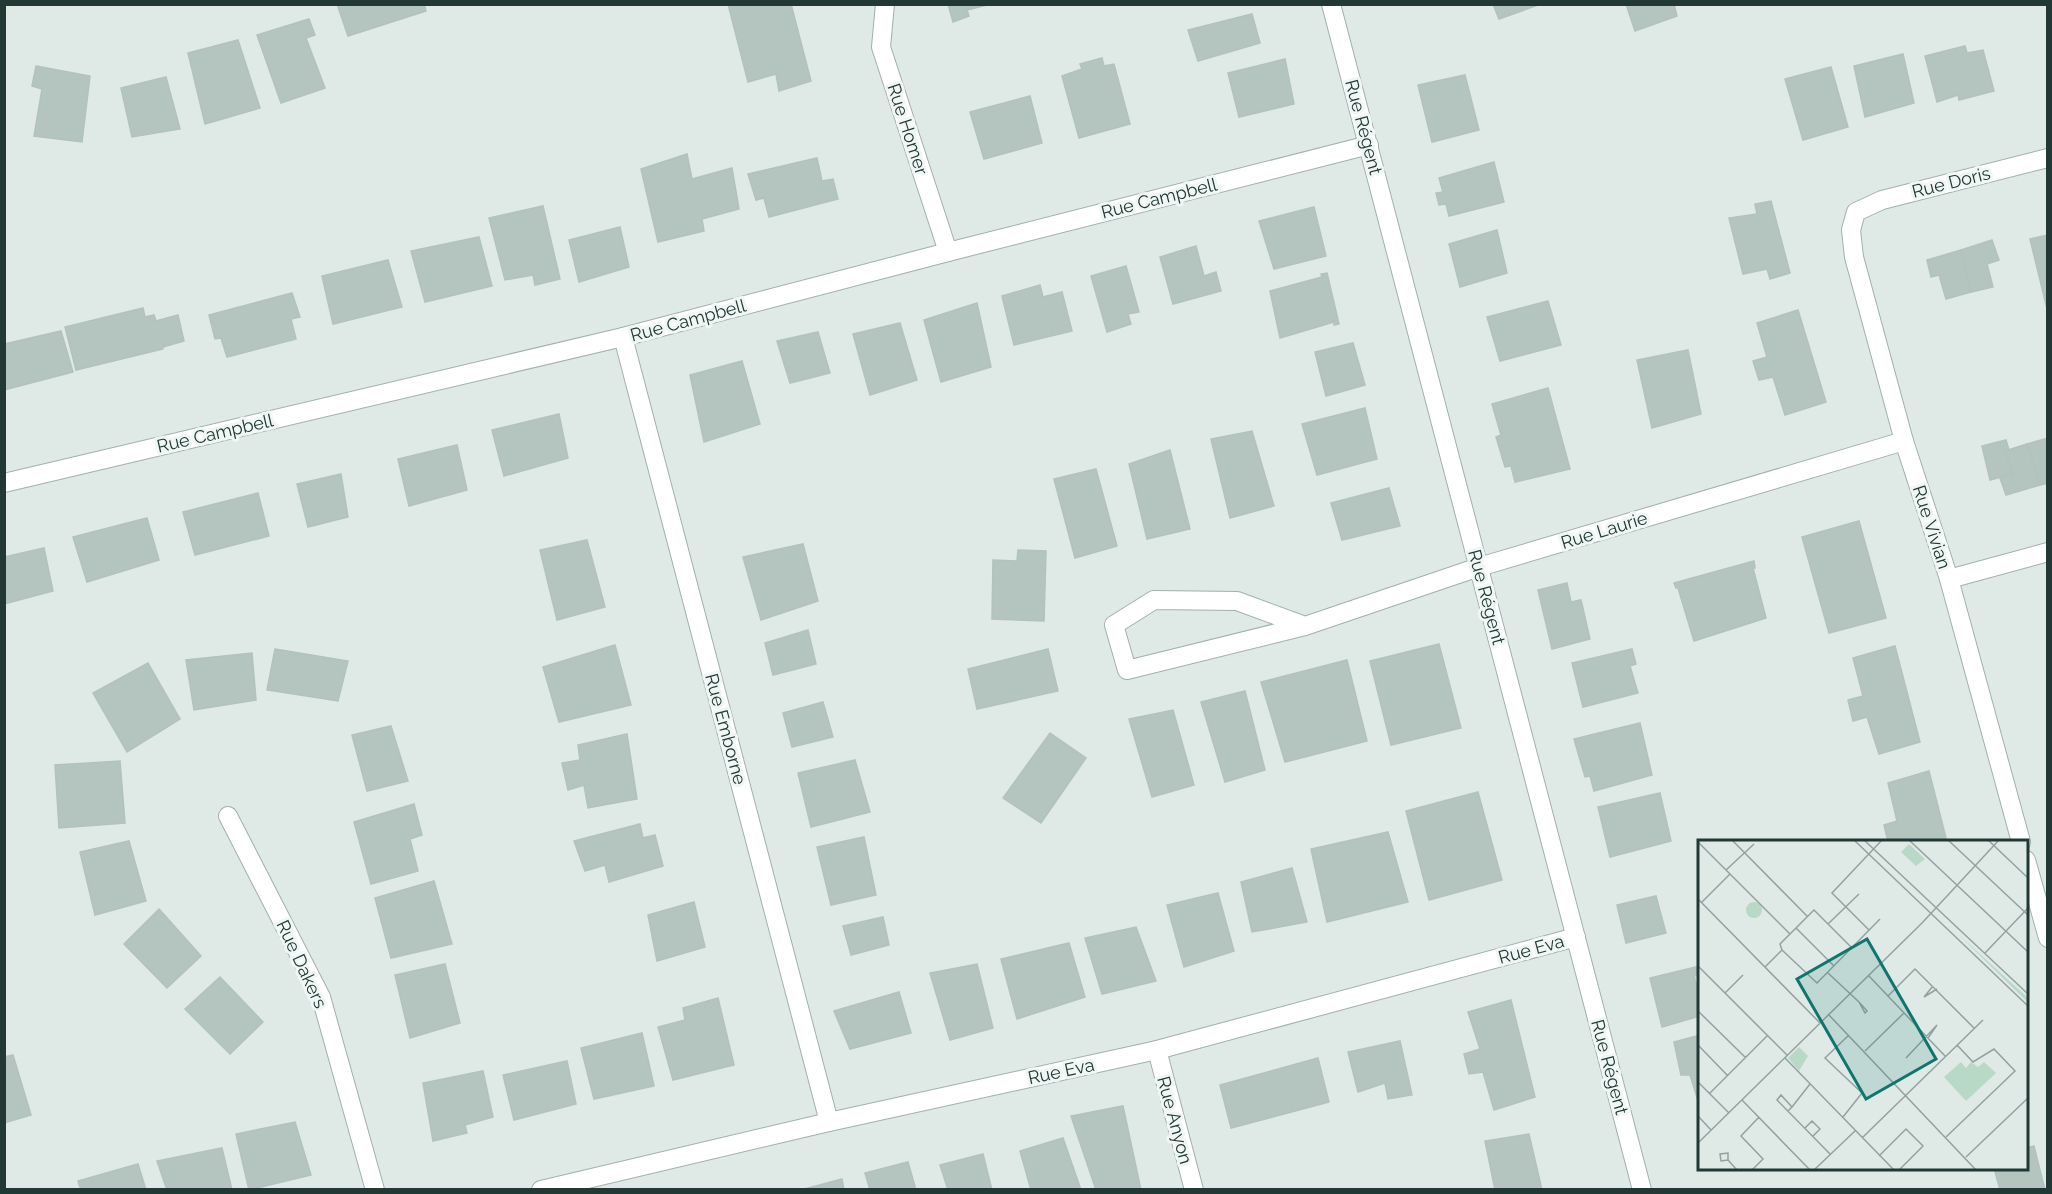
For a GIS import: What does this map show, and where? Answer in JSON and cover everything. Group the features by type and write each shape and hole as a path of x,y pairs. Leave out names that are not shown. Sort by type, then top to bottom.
{"street":[{"name":"Rue Homer","path":"885,4 880,46 948,252"},
{"name":"Rue Régent","path":"1331,4 1642,1190"},
{"name":"Rue Campbell","path":"4,483 623,337 1369,146"},
{"name":"Rue Doris","path":"1856,212 1882,200 1912,191 2048,158"},
{"name":"Rue Vivian","path":"1856,212 1851,230 1854,257 1904,441 1949,579 2020,840"},
{"name":"Rue Emborne","path":"623,337 829,1122"},
{"name":"Rue Laurie","path":"1305,626 1238,601 1154,600 1114,625 1127,670 1305,626 1479,567 1904,441"},
{"path":"1949,579 2048,552"},
{"name":"Rue Dakers","path":"228,816 321,997 375,1190"},
{"path":"2028,867 2047,935"},
{"name":"Rue Eva","path":"541,1190 829,1122 1156,1050 1576,937"},
{"name":"Rue Anyon","path":"1156,1050 1194,1190"}],"building":[{"path":"337,4 424,4 426,11 348,36"},
{"path":"728,4 791,4 811,81 779,91 776,74 748,82"},
{"path":"948,4 991,4 967,10 969,16 953,22"},
{"path":"1493,4 1541,4 1499,19"},
{"path":"1626,4 1674,4 1677,16 1635,31"},
{"path":"1252,14 1260,43 1198,61 1188,30"},
{"path":"309,19 315,35 306,38 325,88 281,103 257,35"},
{"path":"238,40 260,108 205,124 188,53"},
{"path":"1965,46 1967,53 1983,50 1994,91 1959,100 1958,95 1937,102 1925,56"},
{"path":"1903,54 1914,103 1865,117 1854,66"},
{"path":"1102,58 1104,66 1114,64 1130,124 1079,138 1062,76 1082,69 1080,64"},
{"path":"1285,59 1294,104 1239,117 1228,73"},
{"path":"36,66 90,76 82,142 34,136 42,89 32,86"},
{"path":"1831,67 1848,127 1803,140 1785,79"},
{"path":"1465,75 1479,130 1432,142 1418,85"},
{"path":"166,77 180,129 132,137 121,88"},
{"path":"1030,96 1042,143 984,159 970,112"},
{"path":"687,154 692,179 732,168 739,209 702,219 704,231 658,242 641,169"},
{"path":"817,158 822,181 833,179 838,199 769,217 764,198 756,200 748,174"},
{"path":"1494,162 1504,202 1449,216 1446,204 1439,205 1436,193 1443,192 1439,178"},
{"path":"1771,201 1790,273 1770,279 1767,269 1743,274 1729,218 1757,214 1755,204"},
{"path":"543,206 560,279 535,285 533,275 505,280 489,218"},
{"path":"1314,207 1326,256 1274,269 1259,221"},
{"path":"620,227 629,267 579,282 569,240"},
{"path":"1497,230 1507,273 1460,287 1449,244"},
{"path":"2048,235 2048,313 2030,239"},
{"path":"479,237 492,286 425,302 411,251"},
{"path":"1992,240 1999,260 1987,264 1993,287 1971,292 1961,250"},
{"path":"1196,246 1204,276 1216,272 1221,291 1173,304 1160,257"},
{"path":"1961,250 1971,292 1946,299 1939,275 1931,277 1927,260"},
{"path":"388,260 402,307 333,324 322,276"},
{"path":"1126,266 1139,312 1128,314 1131,324 1107,332 1091,276"},
{"path":"1327,273 1339,324 1334,325 1334,322 1280,338 1270,291 1322,277 1321,274"},
{"path":"1040,285 1043,297 1062,292 1072,331 1014,345 1002,296"},
{"path":"292,293 300,317 291,319 296,339 227,357 221,338 215,339 209,315"},
{"path":"1548,301 1561,345 1500,361 1487,317"},
{"path":"977,303 991,367 941,382 924,320"},
{"path":"143,308 145,317 154,315 156,321 178,315 184,341 163,347 163,349 76,370 65,327"},
{"path":"1798,310 1826,402 1785,415 1773,377 1759,380 1753,361 1767,357 1757,323"},
{"path":"900,323 917,380 870,395 853,334"},
{"path":"61,331 73,372 4,390 4,344"},
{"path":"818,332 830,373 790,383 777,341"},
{"path":"1353,343 1365,385 1326,396 1315,352"},
{"path":"1688,350 1701,414 1652,428 1637,360"},
{"path":"742,361 760,424 704,442 690,375"},
{"path":"1548,388 1570,469 1515,482 1511,466 1505,467 1496,437 1501,435 1492,404"},
{"path":"1365,408 1377,459 1317,475 1302,424"},
{"path":"559,414 568,458 504,476 492,430"},
{"path":"1252,431 1274,506 1230,518 1211,439"},
{"path":"2048,438 2048,483 2040,485 2027,444"},
{"path":"2006,440 2009,450 2005,451 2013,474 1990,480 1982,446"},
{"path":"2027,444 2040,485 2006,495 2000,478 2013,474 2005,451"},
{"path":"457,445 467,490 409,506 398,459"},
{"path":"1170,450 1190,529 1147,539 1129,464"},
{"path":"1096,469 1117,546 1075,558 1054,479"},
{"path":"341,474 348,517 308,527 297,484"},
{"path":"1389,488 1400,526 1342,540 1331,503"},
{"path":"258,493 269,536 195,555 183,512"},
{"path":"147,518 159,560 87,582 73,537"},
{"path":"1859,521 1886,618 1829,633 1802,537"},
{"path":"587,540 605,607 557,620 540,550"},
{"path":"803,544 818,601 761,620 743,557"},
{"path":"44,548 53,591 4,604 4,557"},
{"path":"1018,550 1046,551 1044,621 992,619 993,560 1017,561"},
{"path":"1754,561 1755,568 1753,568 1766,618 1694,641 1678,588 1674,583"},
{"path":"1567,583 1571,602 1581,600 1590,639 1552,649 1538,590"},
{"path":"808,630 816,664 773,675 765,643"},
{"path":"1439,644 1461,728 1391,745 1370,661"},
{"path":"615,645 631,705 559,722 543,667"},
{"path":"1895,646 1920,742 1879,754 1867,717 1853,721 1848,700 1863,696 1853,658"},
{"path":"275,649 348,661 338,701 267,690"},
{"path":"1048,649 1058,691 977,709 968,669"},
{"path":"1632,649 1636,664 1630,666 1638,693 1583,707 1572,663"},
{"path":"252,653 256,700 194,710 186,660"},
{"path":"1347,660 1367,741 1285,762 1261,682"},
{"path":"148,663 180,719 127,752 93,693"},
{"path":"1245,691 1265,770 1225,782 1201,702"},
{"path":"823,702 833,737 792,747 783,713"},
{"path":"1173,710 1194,785 1152,797 1129,719"},
{"path":"1640,723 1652,775 1594,791 1590,776 1585,777 1574,739"},
{"path":"391,726 408,781 367,791 352,735"},
{"path":"1050,733 1086,758 1041,823 1003,798"},
{"path":"627,734 637,799 588,808 584,785 568,790 562,763 580,760 578,745"},
{"path":"855,760 870,812 811,827 798,773"},
{"path":"120,761 125,823 59,828 55,765"},
{"path":"1929,771 1946,840 1888,840 1884,825 1897,821 1888,783"},
{"path":"1478,792 1502,880 1429,900 1406,811"},
{"path":"1660,793 1671,841 1610,857 1598,807"},
{"path":"414,804 422,835 410,839 418,871 371,884 354,822"},
{"path":"640,824 643,838 655,835 663,866 609,882 605,865 585,871 574,841"},
{"path":"1388,832 1408,902 1327,922 1311,849"},
{"path":"864,837 876,895 831,905 817,847"},
{"path":"129,841 146,901 95,915 80,852"},
{"path":"1292,868 1307,922 1252,932 1241,882"},
{"path":"434,881 452,944 391,958 375,898"},
{"path":"1218,893 1234,951 1184,967 1167,905"},
{"path":"1656,896 1666,933 1626,943 1617,905"},
{"path":"694,902 705,947 657,961 648,915"},
{"path":"159,909 201,956 167,988 124,944"},
{"path":"883,917 889,945 851,955 843,926"},
{"path":"1136,927 1156,981 1102,994 1085,938"},
{"path":"1069,943 1085,997 1017,1019 1001,959"},
{"path":"445,964 460,1023 410,1038 395,975"},
{"path":"977,964 993,1028 950,1040 930,973"},
{"path":"1698,966 1698,975 1694,976 1698,989 1698,1017 1662,1027 1650,978"},
{"path":"220,977 263,1022 230,1054 185,1009"},
{"path":"899,992 911,1033 850,1049 834,1011"},
{"path":"718,998 734,1065 673,1080 658,1027 685,1020 683,1008"},
{"path":"1511,1000 1535,1097 1494,1110 1483,1072 1469,1074 1464,1054 1480,1049 1468,1012"},
{"path":"642,1033 654,1086 594,1099 581,1048"},
{"path":"1698,1036 1698,1101 1690,1075 1681,1075 1674,1042"},
{"path":"1400,1041 1412,1095 1388,1099 1385,1083 1358,1092 1348,1052"},
{"path":"13,1055 31,1115 4,1123 4,1057"},
{"path":"1318,1058 1329,1102 1231,1128 1220,1085"},
{"path":"567,1061 576,1104 514,1120 503,1075"},
{"path":"483,1071 493,1117 465,1125 467,1133 433,1141 423,1083"},
{"path":"1123,1106 1141,1190 1096,1190 1071,1116"},
{"path":"295,1122 311,1175 249,1190 236,1134"},
{"path":"1529,1134 1542,1190 1495,1190 1485,1141"},
{"path":"1063,1138 1081,1190 1031,1190 1020,1151"},
{"path":"2034,1146 2045,1190 2000,1190 1995,1170 2028,1170 2028,1148"},
{"path":"222,1148 232,1190 167,1190 157,1161"},
{"path":"983,1154 992,1190 948,1190 940,1165"},
{"path":"908,1162 916,1190 870,1190 865,1173"},
{"path":"138,1164 146,1190 81,1190 78,1181"},
{"path":"842,1179 844,1190 801,1190"}]}
